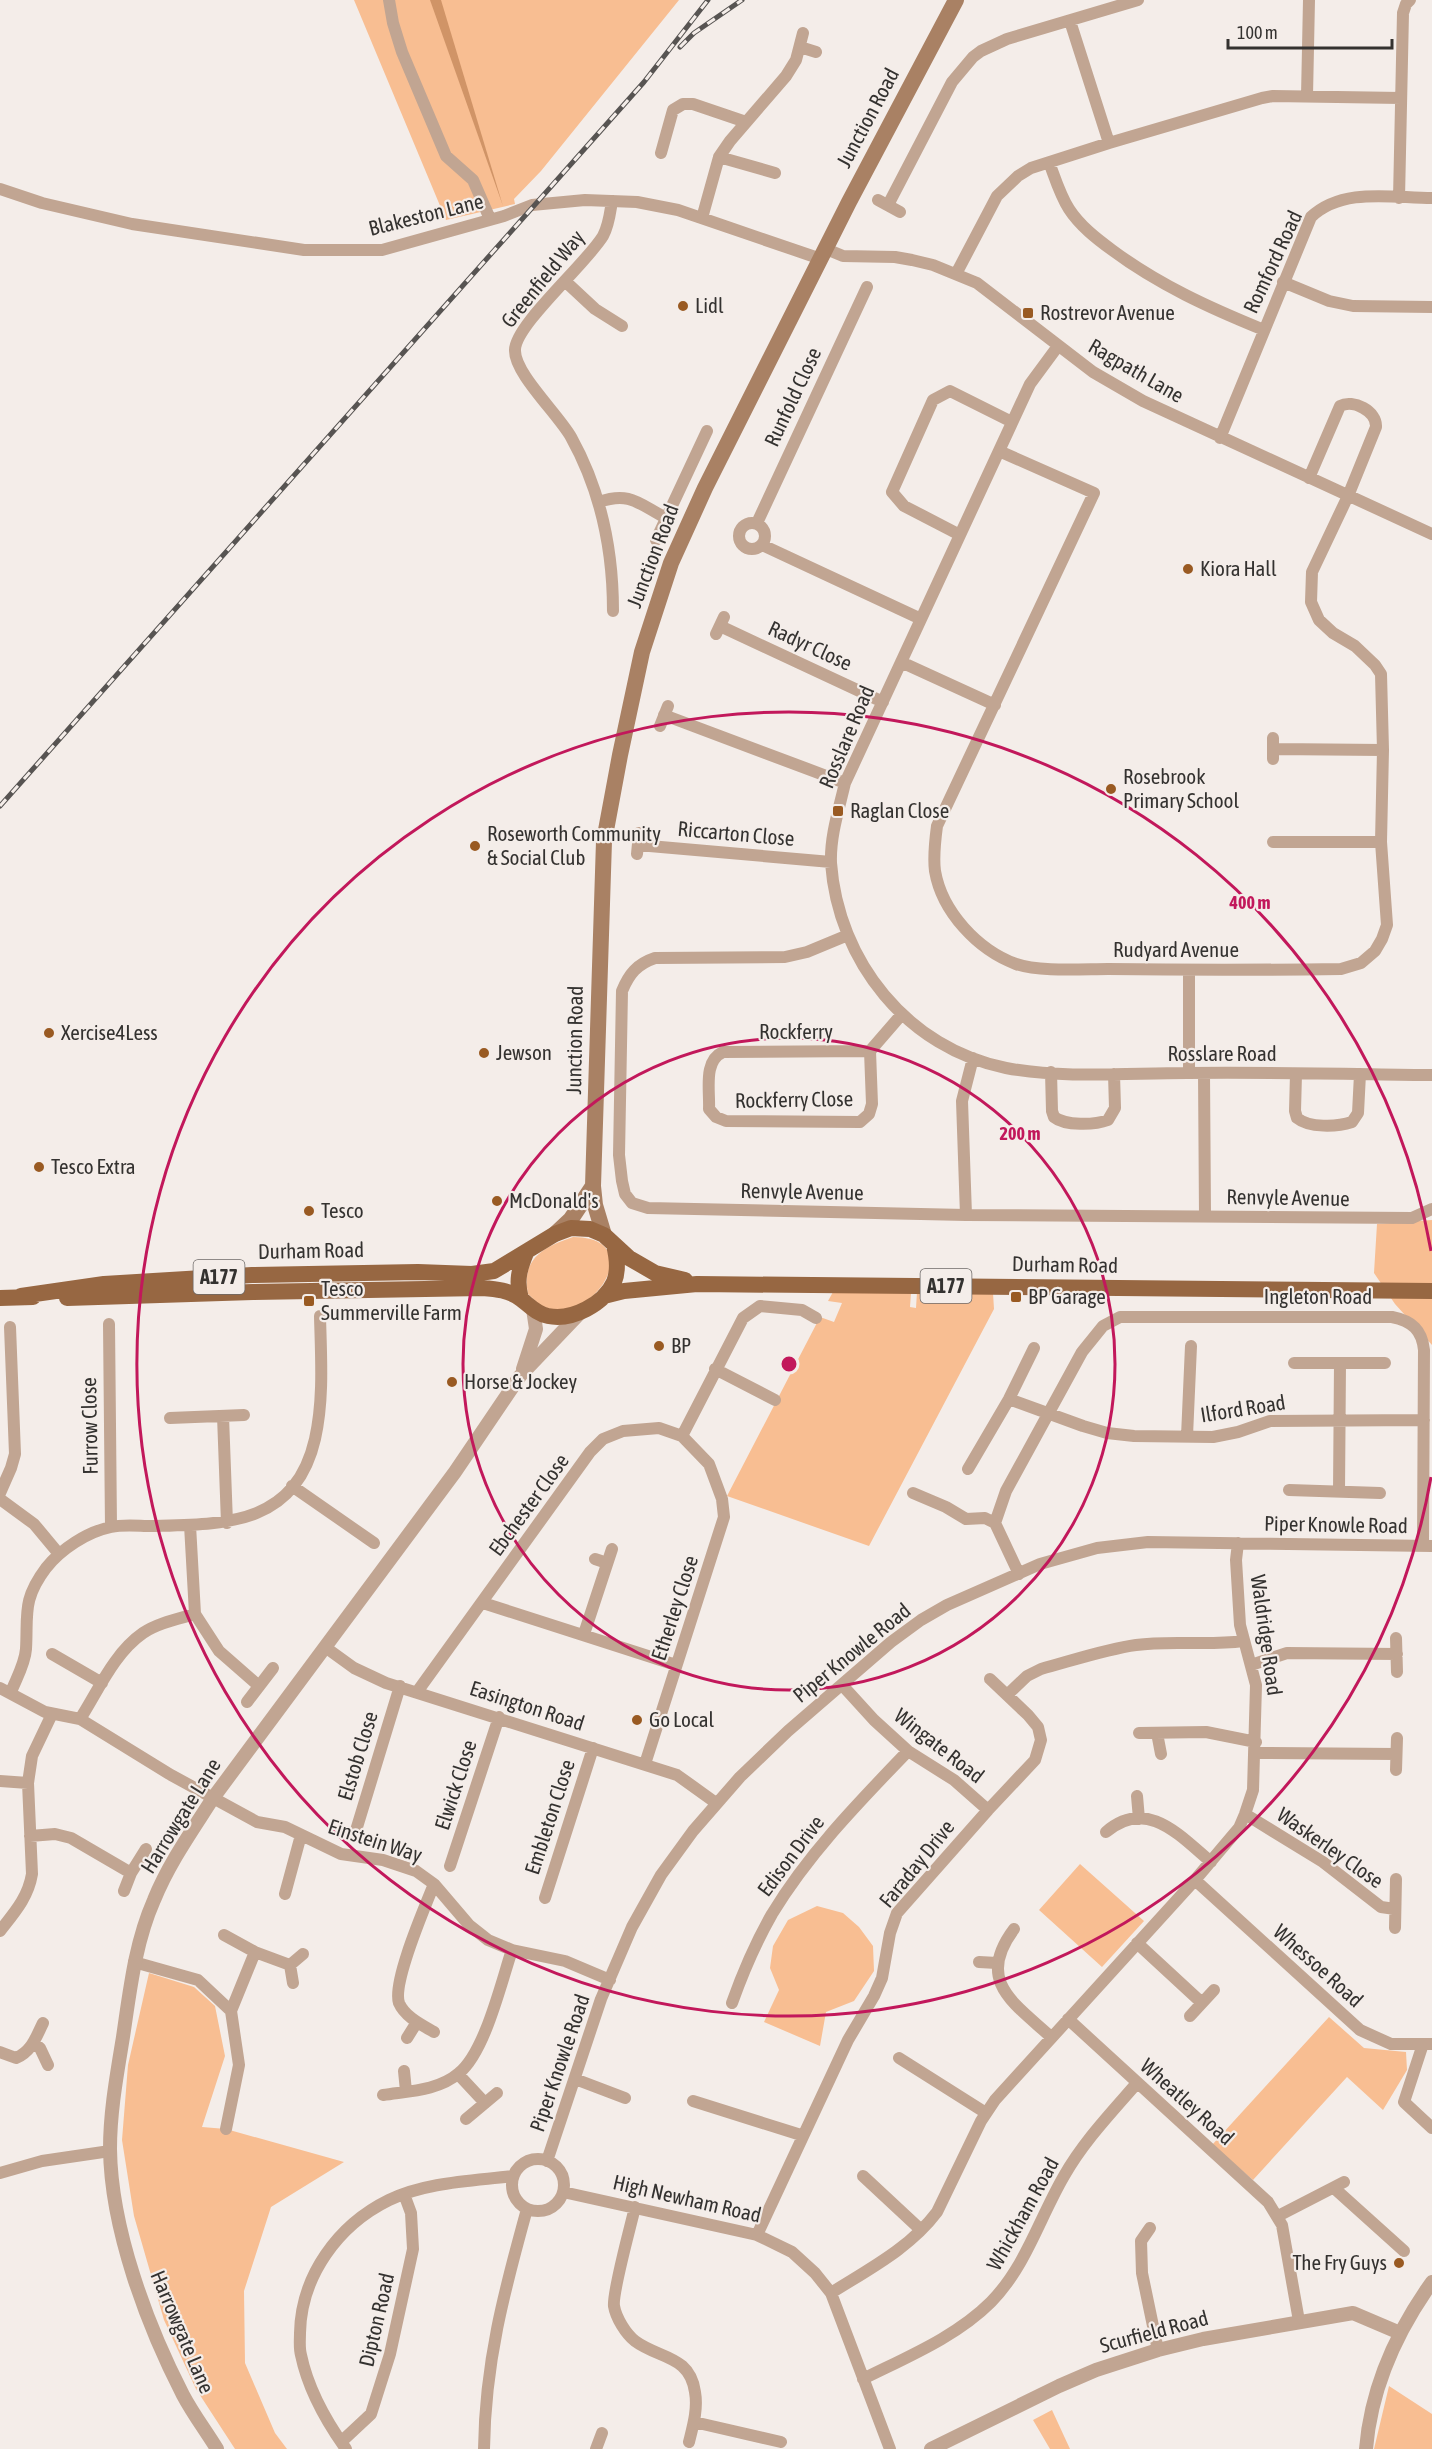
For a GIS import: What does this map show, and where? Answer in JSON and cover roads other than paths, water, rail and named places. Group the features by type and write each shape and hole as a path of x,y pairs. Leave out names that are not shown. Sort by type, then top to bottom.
{"main road":[{"name":"Junction Road","path":"609,1240 595,1205 593,1186 604,841 642,652 671,563 700,499 956,0"},
{"path":"555,1234 571,1219 593,1186"},
{"name":"Durham Road","path":"0,1298 104,1284 252,1275 418,1272 472,1274 494,1271 555,1234 572,1228 590,1229 609,1240 629,1258 655,1273 697,1284"},
{"name":"Durham Road","path":"21,1296 74,1298 482,1288 506,1291 547,1316 564,1318 582,1312 604,1296 614,1282 618,1261 609,1240"},
{"path":"526,1253 519,1270 517,1286 527,1304"},
{"name":"Durham Road","path":"604,1296 624,1291 697,1284 1432,1292"}],"street":[{"path":"389,0 402,52 446,156 473,180 490,219"},
{"path":"900,212 883,203 952,82 965,64 996,43 1070,21 1096,6 1138,0"},
{"path":"1307,96 1309,0"},
{"path":"1399,198 1403,13 1410,0"},
{"path":"1070,21 1108,143"},
{"path":"702,218 719,157 786,76 796,60 803,33"},
{"path":"800,47 816,52"},
{"path":"956,274 990,207 1005,186 1031,168 1262,98 1307,96 1401,98"},
{"path":"661,153 673,110 683,104 693,104 746,122"},
{"path":"719,157 775,173"},
{"path":"1049,162 1069,209 1079,222 1100,241 1128,262 1182,294 1264,330"},
{"name":"Blakeston Lane","path":"0,189 42,203 132,224 303,250 382,250 532,205 585,200 637,202 702,218 824,254"},
{"name":"Romford Road","path":"1220,438 1311,217 1318,210 1346,198 1432,198"},
{"name":"Greenfield Way","path":"612,201 603,235 591,253 523,328 515,351 519,367 571,437 599,502 609,543 613,577 613,611"},
{"name":"Ragpath Lane","path":"824,254 895,257 956,274 984,289 1093,372 1143,401 1348,496 1431,530"},
{"path":"566,282 595,309 622,326"},
{"path":"1283,282 1329,301 1353,306 1432,307"},
{"name":"Runfold Close","path":"867,287 757,524 744,525 738,537 740,543 750,550 762,545 921,619"},
{"name":"Rosslare Road","path":"1058,346 1030,384 845,783 833,837 831,862 840,911 861,965 873,983 922,1032 973,1058 1006,1068 1114,1074 1432,1075"},
{"path":"960,535 904,506 892,492 933,400 950,391 1012,422"},
{"name":"Rudyard Avenue","path":"999,451 1094,493 937,826 934,849 936,872 944,899 957,919 983,945 1019,965 1053,968 1341,969 1361,963 1375,951 1383,939 1387,925 1381,842 1383,750 1381,674 1355,646 1333,633 1318,620 1311,602 1312,572 1348,496 1376,427 1376,419 1370,412 1351,404 1340,406 1309,478"},
{"path":"656,540 707,431"},
{"path":"599,502 620,496 627,497 666,518"},
{"path":"757,524 765,532 762,545"},
{"name":"Radyr Close","path":"720,626 883,702"},
{"path":"901,662 995,705"},
{"path":"664,716 845,783"},
{"path":"1273,749 1383,750"},
{"path":"1273,842 1381,842"},
{"name":"Riccarton Close","path":"638,844 831,862"},
{"name":"Renvyle Avenue","path":"848,935 807,952 785,957 655,958 644,962 628,975 622,991 619,1143 625,1194 632,1203 648,1208 966,1215 1412,1218 1432,1209"},
{"path":"1189,970 1189,1073"},
{"path":"870,1051 902,1014"},
{"name":"Rockferry Close","path":"723,1052 715,1056 710,1065 709,1109 716,1117 726,1121 860,1122 869,1114 872,1104 870,1051"},
{"name":"Rockferry","path":"723,1052 870,1051"},
{"path":"966,1215 962,1101 973,1058"},
{"path":"1051,1072 1052,1111 1054,1118 1064,1122 1108,1120 1115,1108 1114,1074"},
{"path":"1204,1073 1205,1216"},
{"path":"1296,1074 1295,1111 1297,1118 1309,1124 1345,1125 1352,1122 1358,1113 1360,1074"},
{"name":"Harrowgate Lane","path":"520,1376 532,1348 536,1329 527,1304"},
{"path":"682,1436 743,1318 760,1306 802,1310 816,1318"},
{"name":"Harrowgate Lane","path":"217,2449 184,2397 142,2304 118,2219 110,2151 112,2100 134,1962 142,1932 154,1900 177,1854 213,1798 455,1472 520,1376 550,1342 582,1312"},
{"path":"195,1614 169,1621 142,1634 120,1655 80,1719 52,1714 5,1690 26,1650 27,1604 36,1584 59,1554 77,1541 111,1526 227,1523 259,1513 275,1503 292,1486 309,1458 318,1423 321,1392 320,1316"},
{"name":"Ingleton Road","path":"995,1523 1006,1491 1082,1352 1103,1326 1120,1317 1392,1317 1406,1320 1416,1327 1423,1338 1424,1420 1428,1444 1428,1546"},
{"name":"Furrow Close","path":"109,1324 111,1526"},
{"path":"0,1493 12,1468 15,1454 10,1327"},
{"name":"Ilford Road","path":"1187,1436 1191,1346"},
{"path":"968,1469 1009,1399 1034,1348"},
{"name":"Ilford Road","path":"1294,1363 1385,1363"},
{"path":"1339,1492 1340,1363"},
{"path":"715,1369 775,1400"},
{"path":"1009,1399 1048,1413"},
{"name":"Ilford Road","path":"1048,1413 1107,1433 1134,1436 1213,1437 1270,1421 1424,1420"},
{"path":"170,1418 244,1415"},
{"path":"223,1416 227,1523"},
{"name":"Ebchester Close","path":"417,1692 590,1452 603,1439 623,1431 659,1428 682,1436"},
{"name":"Etherley Close","path":"645,1764 724,1516 722,1499 709,1464 682,1436"},
{"path":"292,1486 374,1543"},
{"path":"1289,1490 1380,1493"},
{"path":"913,1493 966,1518 985,1518 995,1523 1019,1574"},
{"path":"0,1499 34,1524 59,1554"},
{"path":"190,1525 195,1614 219,1651 259,1686"},
{"name":"Piper Knowle Road","path":"547,2161 601,1999 632,1927 661,1875 716,1803 788,1731 843,1686 891,1642 921,1620 947,1605 1040,1564 1097,1548 1148,1542 1428,1546"},
{"name":"Waldridge Road","path":"831,2293 901,2249 937,2212 986,2114 1011,2081 1195,1880 1239,1828 1252,1790 1256,1685 1243,1641 1236,1560 1238,1543"},
{"path":"584,1634 601,1561 612,1550"},
{"path":"483,1603 676,1665"},
{"path":"1396,1638 1397,1672"},
{"path":"1007,1695 1027,1676 1041,1669 1135,1645 1174,1642 1215,1644 1243,1641"},
{"name":"Easington Road","path":"325,1647 354,1668 386,1683 677,1775 716,1803"},
{"path":"1251,1665 1287,1653 1397,1654"},
{"path":"52,1654 102,1683"},
{"path":"247,1702 273,1668"},
{"name":"Faraday Drive","path":"757,2235 801,2135 882,1978 890,1933 897,1913 1035,1760 1041,1740 1038,1727 990,1679"},
{"name":"Elstob Close","path":"354,1837 400,1686"},
{"name":"Wingate Road","path":"843,1686 874,1720 908,1750 954,1780 988,1810"},
{"path":"0,1931 24,1900 30,1887 32,1874 28,1783 32,1756 52,1714"},
{"name":"Elwick Close","path":"450,1866 499,1717"},
{"name":"Einstein Way","path":"80,1719 257,1822 285,1827 341,1854 383,1860 416,1871 434,1884 469,1925 488,1940 512,1950 565,1961 610,1980"},
{"path":"1139,1733 1206,1732 1255,1747 1396,1754"},
{"path":"1157,1733 1161,1754"},
{"path":"1396,1770 1397,1738"},
{"name":"Embleton Close","path":"545,1898 593,1748"},
{"name":"Edison Drive","path":"732,2003 746,1966 772,1915 797,1878 828,1837 908,1750"},
{"path":"0,1781 28,1783"},
{"path":"1137,1796 1138,1819"},
{"name":"Waskerley Close","path":"1245,1814 1323,1862 1381,1907 1395,1909"},
{"path":"1106,1832 1116,1824 1128,1819 1166,1824 1210,1862"},
{"path":"30,1836 55,1834 71,1838 131,1873"},
{"path":"285,1894 301,1834"},
{"path":"124,1890 131,1873 146,1849"},
{"name":"Waskerley Close","path":"1395,1928 1396,1879"},
{"name":"Whessoe Road","path":"1195,1880 1360,2030 1391,2044 1427,2044"},
{"path":"434,1884 398,1984 400,2004 417,2022 434,2032"},
{"path":"1014,1929 1002,1946 997,1963 1000,1984 1011,2000 1051,2037"},
{"path":"224,1935 255,1952 290,1965"},
{"path":"1137,1943 1202,2003"},
{"path":"383,2095 424,2089 459,2074 479,2047 512,1950"},
{"path":"226,2129 239,2065 231,2011 255,1952"},
{"path":"290,1965 303,1954"},
{"path":"134,1962 198,1980 231,2011"},
{"path":"978,1962 997,1963"},
{"path":"290,1965 293,1983"},
{"path":"1190,2016 1214,1990"},
{"name":"Wheatley Road","path":"1068,2019 1268,2202 1282,2225 1299,2321"},
{"path":"407,2038 417,2022"},
{"path":"0,2052 16,2058 25,2054 34,2043 44,2023"},
{"path":"34,2043 40,2048 48,2065"},
{"path":"1427,2044 1404,2102 1432,2128"},
{"path":"899,2058 986,2114"},
{"path":"404,2071 406,2091"},
{"path":"459,2074 485,2103"},
{"path":"575,2079 625,2098"},
{"name":"Whickham Road","path":"863,2379 941,2339 990,2303 1025,2258 1065,2175 1088,2140 1137,2083"},
{"path":"466,2119 497,2093"},
{"path":"693,2101 801,2135"},
{"path":"0,2173 42,2161 110,2151"},
{"name":"Piper Knowle Road","path":"513,2176 528,2161 537,2159 547,2161 561,2172 564,2183 563,2192"},
{"path":"344,2446 311,2389 300,2353 300,2313 312,2276 335,2240 362,2215 404,2194 449,2183 513,2176 514,2197 527,2209 541,2211 550,2209 557,2203 563,2192"},
{"path":"863,2176 921,2230"},
{"path":"1278,2216 1339,2185 1386,2240 1404,2251"},
{"name":"High Newham Road","path":"563,2192 757,2235 792,2252 811,2268 831,2293 890,2449"},
{"name":"Dipton Road","path":"344,2446 371,2414 390,2354 413,2249 411,2213 404,2194"},
{"path":"635,2207 614,2306 624,2328 636,2341 676,2360 684,2368 695,2390 694,2422 689,2442"},
{"path":"484,2449 489,2367 502,2300 527,2209"},
{"path":"1151,2228 1141,2241 1142,2273 1158,2350"},
{"path":"1366,2449 1379,2388 1400,2333 1432,2282"},
{"name":"Scurfield Road","path":"931,2449 1059,2386 1096,2370 1158,2350 1203,2339 1353,2313 1400,2333"},
{"path":"694,2422 781,2441"},
{"path":"596,2449 602,2433"}],"railway":[{"path":"0,806 644,82 708,0"},
{"path":"680,47 694,33 742,0"}],"place":[{"name":"Lidl","path":"683,306"},
{"name":"Rostrevor Avenue","path":"1028,313"},
{"name":"Kiora Hall","path":"1188,569"},
{"name":"Rosebrook Primary School","path":"1111,789"},
{"name":"Raglan Close","path":"838,811"},
{"name":"Roseworth Community & Social Club","path":"475,846"},
{"name":"Xercise4Less","path":"49,1033"},
{"name":"Jewson","path":"484,1053"},
{"name":"Tesco Extra","path":"39,1167"},
{"name":"McDonald's","path":"497,1201"},
{"name":"Tesco","path":"309,1211"},
{"name":"BP Garage","path":"1016,1297"},
{"name":"Tesco Summerville Farm","path":"309,1301"},
{"name":"BP","path":"659,1346"},
{"name":"Horse & Jockey","path":"452,1382"},
{"name":"Go Local","path":"637,1720"},
{"name":"The Fry Guys","path":"1399,2263"}]}
